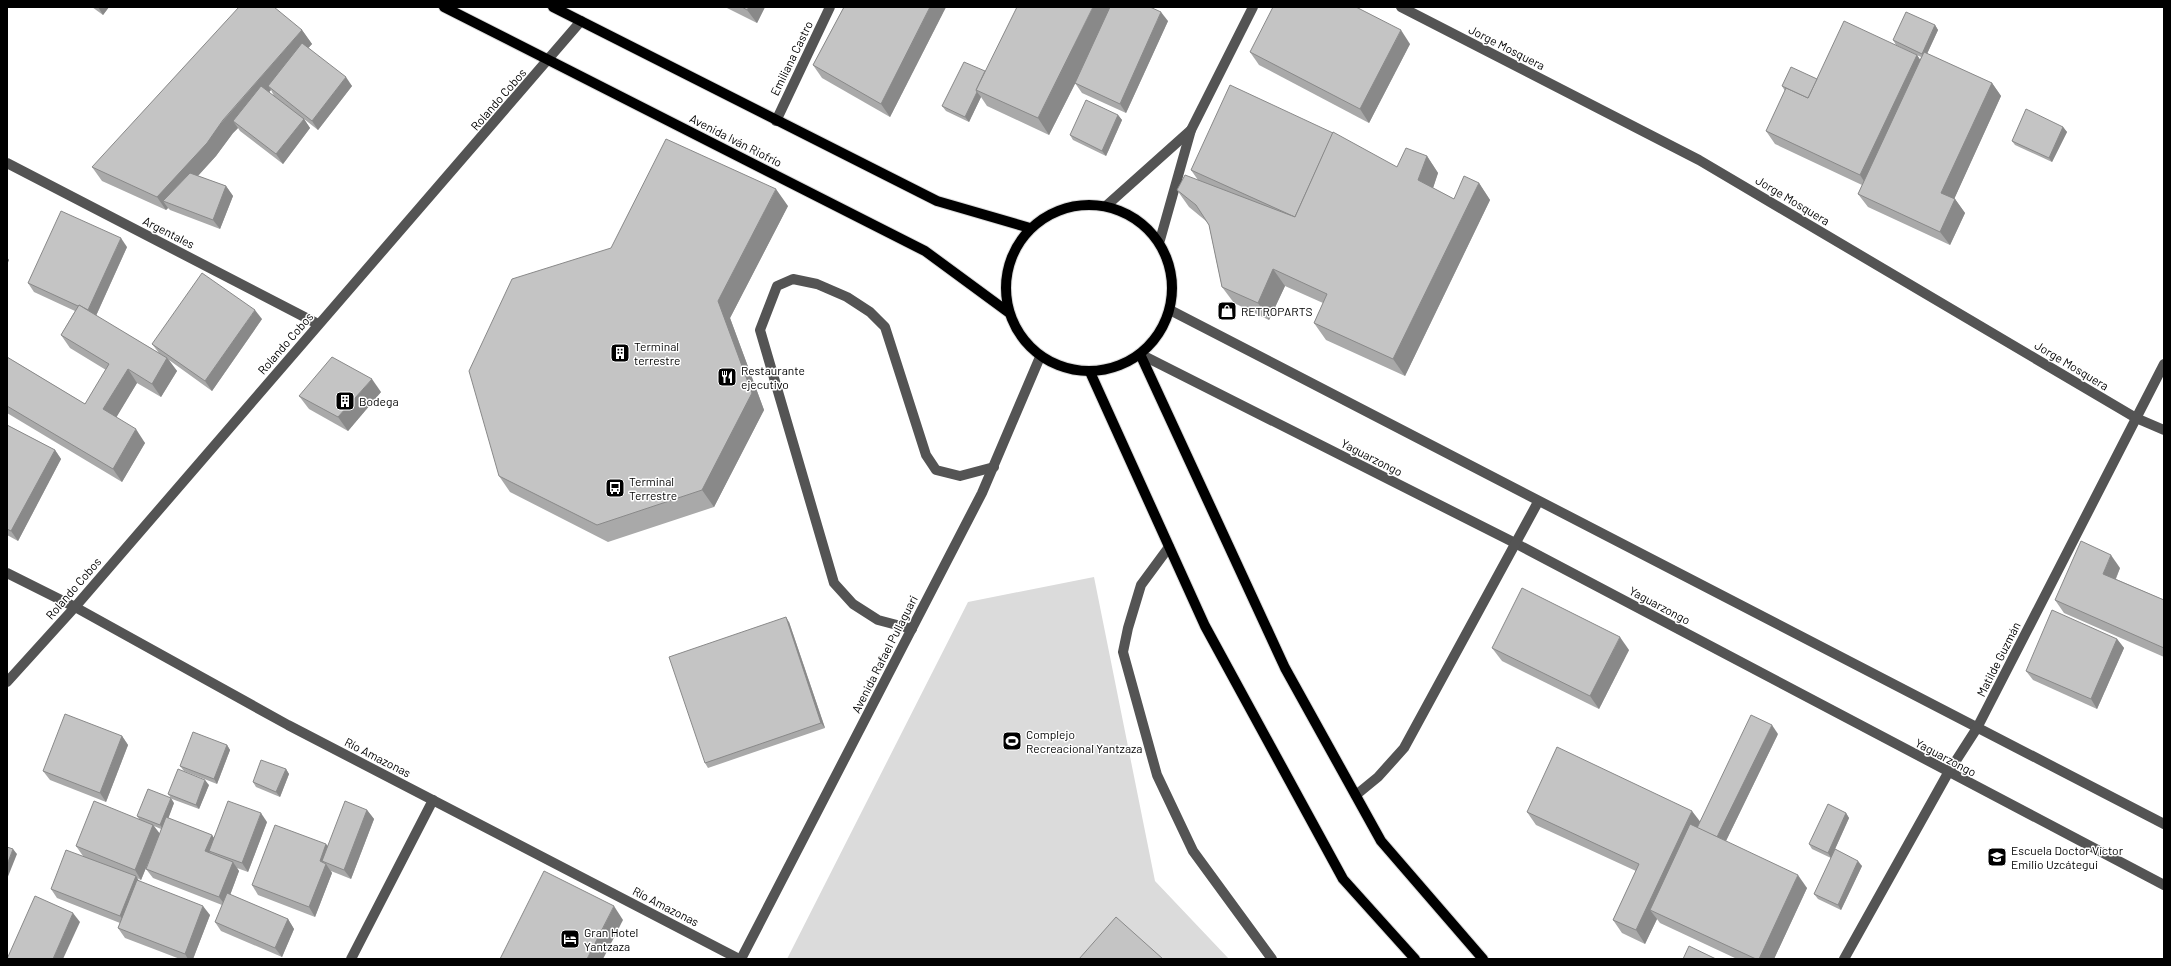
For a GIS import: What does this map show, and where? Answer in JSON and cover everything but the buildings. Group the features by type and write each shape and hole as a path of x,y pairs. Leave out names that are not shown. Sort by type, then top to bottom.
{"main road":[{"name":"Avenida Iván Riofrío","path":"444,7 926,251 1008,312"},
{"path":"553,7 937,201 1030,228"},
{"path":"1093,204 1120,210 1160,240 1173,281 1170,310 1158,335 1140,354 1117,367 1090,372 1064,368 1040,357 1020,337 1008,312 1005,284 1013,254 1030,228 1059,209 1093,204"},
{"path":"1140,354 1285,668 1381,841 1483,959"},
{"path":"1090,372 1205,626 1343,879 1415,959"}],"street":[{"name":"Emiliana Castro","path":"776,121 830,7"},
{"path":"1160,240 1191,130 1252,7"},
{"name":"Jorge Mosquera","path":"1401,7 1699,160 2136,418 2164,430"},
{"name":"Rolando Cobos","path":"7,682 75,607 318,324 549,60 581,21"},
{"path":"1106,206 1191,130"},
{"name":"Argentales","path":"7,163 318,324"},
{"path":"912,629 878,620 853,604 834,582 760,330 777,286 793,278 817,284 847,297 870,312 886,327 926,455 936,470 960,476 994,467"},
{"path":"1170,310 1538,502 2164,824"},
{"name":"Yaguarzongo","path":"1140,354 1515,543 1948,773 2164,885"},
{"name":"Avenida Rafael Pullaguari","path":"740,959 982,493 1040,357"},
{"name":"Matilde Guzmán","path":"1844,959 1948,773 1977,728 2164,364"},
{"path":"1356,795 1378,777 1404,748 1538,502"},
{"path":"1169,547 1141,585 1128,628 1123,652 1157,775 1193,851 1272,959"},
{"name":"Río Amazonas","path":"7,573 75,607 288,724 740,959"},
{"path":"351,959 433,800"}],"shaded area":[{"name":"Complejo Recreacional Yantzaza","path":"1094,577 1155,881 1229,959 787,959 968,602"}],"place":[{"name":"RETROPARTS","path":"1227,311"},
{"name":"Terminal terrestre","path":"620,353"},
{"name":"Restaurante ejecutivo","path":"727,377"},
{"name":"Bodega","path":"345,401"},
{"name":"Terminal Terrestre","path":"615,488"},
{"name":"Complejo Recreacional Yantzaza","path":"1012,741"},
{"name":"Escuela Doctor Víctor Emilio Uzcátegui","path":"1997,857"},
{"name":"Gran Hotel Yantzaza","path":"570,939"}]}
